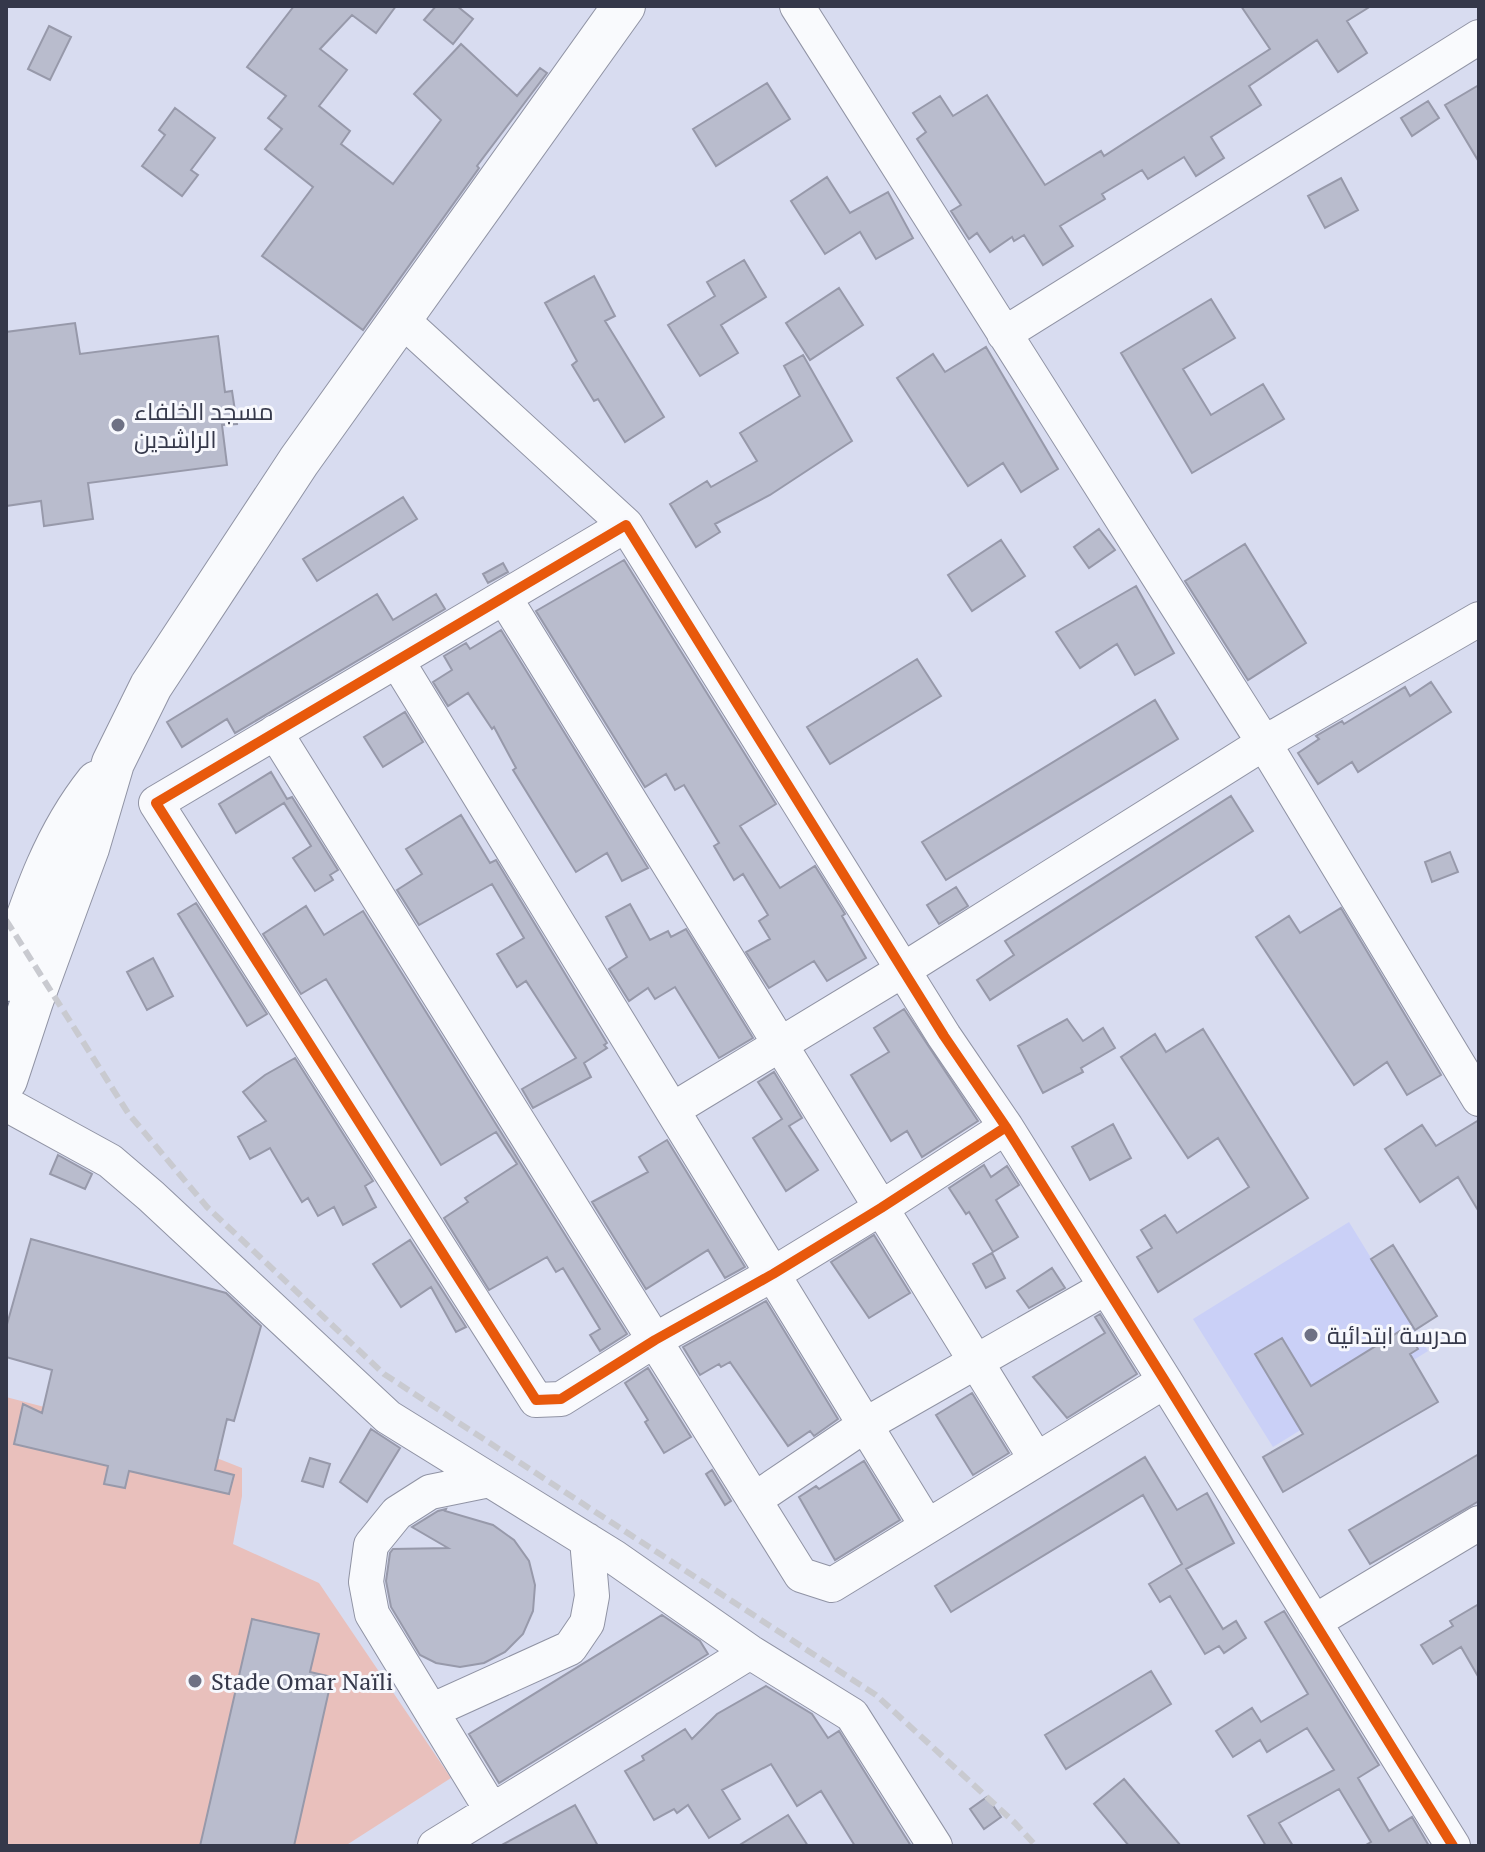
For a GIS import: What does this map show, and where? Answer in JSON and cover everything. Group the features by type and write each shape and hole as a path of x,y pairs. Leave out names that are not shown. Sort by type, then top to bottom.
{"main road":[{"path":"6,1080 88,848 113,763 151,686 299,461 624,6"},
{"path":"6,980 55,844 81,801 113,763"}],"street":[{"path":"797,6 1264,743 1479,1099"},
{"path":"1004,334 1479,37"},
{"path":"400,318 626,525 903,970 1006,1127 1453,1846"},
{"path":"626,525 156,803 536,1400 561,1399 655,1340 773,1274 881,1208 1006,1127"},
{"path":"504,597 1036,1459"},
{"path":"672,1110 903,970 1264,743 1479,619"},
{"path":"397,661 927,1526"},
{"path":"275,732 801,1575 832,1585 1165,1381"},
{"path":"6,1104 110,1161 388,1417 587,1540 750,1652 852,1715 935,1846"},
{"path":"754,1500 865,1425 1105,1288"},
{"path":"489,1480 430,1492 397,1513 371,1545 366,1582 372,1614 492,1811"},
{"path":"1314,1622 1479,1523"},
{"path":"431,1711 570,1648 587,1623 590,1610 592,1596 587,1540"},
{"path":"435,1846 750,1652"}],"shaded area":[{"name":"مدرسة ابتدائية","path":"1349,1222 1428,1351 1273,1447 1193,1319"},
{"name":"Stade Omar Naïli","path":"6,1397 171,1440 242,1468 242,1496 233,1544 319,1583 451,1778 345,1846 6,1846"}],"building":[{"path":"294,6 396,6 376,33 352,15 320,49 347,70 319,106 350,131 341,144 393,184 441,120 414,94 461,44 517,96 540,68 547,73 477,166 479,168 363,330 262,256 313,187 265,149 282,129 268,118 286,96 247,67"},
{"path":"436,6 457,6 473,19 453,44 424,20"},
{"path":"1241,6 1371,6 1347,21 1367,53 1338,72 1317,40 1249,86 1261,105 1211,137 1224,158 1196,176 1184,157 1148,179 1142,170 1102,194 1105,199 1060,226 1073,246 1043,265 1024,235 1014,241 1012,237 990,252 977,233 969,239 951,211 961,205 917,139 926,132 913,113 940,96 953,116 987,95 1045,185 1101,151 1104,156 1270,49"},
{"path":"49,26 71,37 50,80 28,69"},
{"path":"767,83 790,119 716,166 693,129"},
{"path":"1479,85 1479,162 1445,105"},
{"path":"1428,101 1439,118 1412,136 1401,118"},
{"path":"175,108 215,138 191,170 198,175 182,196 142,166 165,135 159,130"},
{"path":"827,177 850,213 888,192 913,238 876,259 860,232 825,254 791,201"},
{"path":"1341,178 1358,210 1325,228 1308,196"},
{"path":"744,260 766,297 721,325 738,353 700,376 668,325 715,296 707,282"},
{"path":"594,276 615,316 605,321 664,417 625,442 572,365 577,361 545,303"},
{"path":"839,288 863,325 810,360 786,323"},
{"path":"1211,299 1235,338 1183,369 1211,415 1263,384 1284,419 1192,473 1121,353"},
{"name":"مسجد الخلفاء الراشدين","path":"75,323 80,354 218,336 225,392 232,391 237,424 222,425 227,465 88,483 93,519 44,526 41,501 6,506 6,332"},
{"path":"986,347 1058,469 1021,492 1003,463 968,486 897,378 933,354 945,372"},
{"path":"803,355 852,441 770,495 715,524 720,532 696,547 670,504 707,481 711,487 757,461 740,433 800,396 784,366"},
{"path":"403,497 417,519 317,581 303,559"},
{"path":"1099,529 1115,550 1089,568 1074,547"},
{"path":"1001,540 1025,576 972,611 948,575"},
{"path":"1245,544 1306,643 1248,680 1185,581"},
{"path":"624,560 776,804 740,826 780,888 815,866 845,914 842,916 866,958 827,981 814,961 769,988 746,952 770,939 759,921 768,915 743,874 734,880 714,846 719,843 684,785 675,790 666,774 645,787 536,611"},
{"path":"503,563 508,572 488,583 483,574"},
{"path":"1136,586 1174,653 1135,675 1117,644 1080,668 1056,632"},
{"path":"377,594 393,620 436,594 445,609 235,733 227,719 182,747 167,722"},
{"path":"501,630 648,868 622,881 607,853 576,872 513,770 516,768 494,727 492,729 468,693 448,706 433,682 452,670 444,656 466,643 470,649"},
{"path":"917,659 941,696 830,764 807,727"},
{"path":"1431,682 1451,712 1358,772 1352,762 1318,784 1298,753 1319,739 1316,736 1342,721 1344,724 1405,687 1410,696"},
{"path":"1155,700 1178,739 946,880 922,842"},
{"path":"405,712 423,742 383,767 364,737"},
{"path":"271,772 287,799 292,797 338,870 330,875 333,880 315,891 293,858 311,846 284,803 236,833 219,804"},
{"path":"1231,796 1253,831 990,1000 977,980 1014,955 1005,941"},
{"path":"461,815 490,863 496,860 607,1043 604,1045 607,1048 584,1063 591,1077 533,1108 522,1089 576,1058 526,981 517,987 497,954 524,938 492,884 419,925 397,890 422,874 406,849"},
{"path":"1450,852 1458,872 1432,882 1425,862"},
{"path":"956,887 968,906 939,924 927,905"},
{"path":"196,903 267,1014 247,1026 178,914"},
{"path":"630,904 650,940 668,931 671,937 686,929 753,1038 719,1058 675,987 655,999 648,988 629,1001 609,969 627,957 606,917"},
{"path":"306,906 324,935 363,911 627,1334 600,1351 590,1335 600,1329 563,1268 556,1272 547,1257 489,1290 444,1218 468,1202 465,1198 517,1164 496,1132 441,1165 326,979 301,994 263,934"},
{"path":"1341,908 1441,1075 1407,1095 1387,1062 1354,1085 1256,937 1289,916 1300,933"},
{"path":"153,958 173,996 147,1010 127,972"},
{"path":"904,1009 978,1121 922,1157 907,1131 891,1141 851,1075 889,1052 874,1028"},
{"path":"1067,1019 1083,1041 1103,1028 1115,1048 1081,1068 1083,1072 1043,1093 1018,1046"},
{"path":"1203,1029 1308,1198 1158,1292 1137,1257 1152,1248 1141,1230 1165,1215 1177,1233 1249,1187 1218,1138 1188,1158 1121,1057 1155,1034 1166,1052"},
{"path":"295,1058 373,1181 365,1186 376,1207 343,1225 334,1207 318,1216 308,1198 302,1202 270,1148 250,1159 238,1137 266,1121 243,1092"},
{"path":"774,1072 802,1118 789,1126 818,1170 786,1191 753,1138 782,1119 758,1082"},
{"path":"1479,1120 1479,1212 1458,1177 1420,1202 1385,1149 1422,1125 1436,1146"},
{"path":"1113,1124 1131,1158 1090,1180 1072,1147"},
{"path":"667,1140 745,1267 725,1278 708,1250 646,1289 592,1202 648,1172 639,1157"},
{"path":"58,1155 92,1174 85,1189 50,1174"},
{"path":"984,1165 991,1177 1007,1166 1019,1185 996,1200 1018,1237 993,1252 969,1212 966,1214 949,1188"},
{"path":"874,1235 910,1293 869,1318 831,1262"},
{"path":"31,1239 226,1293 261,1326 234,1421 227,1419 215,1470 234,1475 229,1494 129,1471 125,1488 104,1484 108,1466 14,1444 23,1404 42,1413 52,1370 6,1357 6,1328"},
{"path":"410,1240 466,1327 456,1332 431,1287 401,1307 373,1264"},
{"path":"1393,1245 1437,1316 1415,1330 1371,1259"},
{"path":"992,1253 1005,1278 986,1288 973,1264"},
{"path":"1052,1268 1065,1288 1029,1308 1017,1291"},
{"path":"766,1301 838,1419 814,1436 810,1431 788,1446 730,1362 721,1367 719,1364 700,1375 683,1347"},
{"path":"1100,1314 1137,1374 1067,1418 1033,1377 1105,1333 1095,1317"},
{"path":"1405,1328 1418,1349 1410,1354 1438,1402 1283,1492 1263,1457 1303,1434 1255,1354 1282,1338 1311,1386"},
{"path":"648,1368 691,1437 664,1453 625,1383"},
{"path":"972,1393 1009,1453 973,1475 936,1415"},
{"path":"371,1429 400,1448 367,1502 340,1482"},
{"path":"1479,1454 1479,1501 1370,1564 1349,1530"},
{"path":"1145,1457 1177,1510 1207,1493 1234,1543 1186,1569 1223,1629 1236,1621 1246,1638 1224,1653 1219,1646 1205,1654 1170,1596 1160,1602 1149,1584 1182,1564 1143,1495 951,1612 935,1586"},
{"path":"310,1458 330,1464 323,1487 302,1481"},
{"path":"864,1461 900,1520 835,1560 799,1497 816,1486 819,1489"},
{"path":"712,1470 731,1501 725,1505 706,1474"},
{"path":"446,1509 493,1525 514,1540 529,1561 535,1585 533,1611 523,1634 505,1652 484,1663 460,1667 436,1663 420,1655 391,1607 386,1581 393,1549 448,1548 412,1527"},
{"path":"1479,1604 1479,1678 1461,1647 1433,1664 1421,1645 1453,1626 1450,1621"},
{"path":"1284,1611 1379,1765 1358,1778 1389,1831 1412,1817 1429,1846 1364,1846 1371,1842 1339,1789 1279,1823 1293,1846 1266,1846 1248,1816 1334,1770 1307,1728 1267,1752 1260,1740 1233,1757 1216,1731 1252,1708 1261,1722 1308,1694 1265,1622"},
{"path":"662,1615 700,1641 708,1654 499,1783 469,1734"},
{"path":"252,1619 319,1634 310,1672 332,1677 294,1846 200,1846"},
{"path":"1151,1671 1171,1704 1066,1769 1045,1735"},
{"path":"766,1686 812,1714 828,1738 839,1731 911,1846 855,1846 821,1791 797,1806 771,1764 722,1790 740,1819 709,1838 688,1805 677,1813 674,1809 654,1820 625,1771 644,1760 642,1756 685,1729 692,1739 717,1714"},
{"path":"1124,1779 1181,1846 1129,1846 1094,1804"},
{"path":"987,1797 1001,1817 984,1829 970,1809"},
{"path":"575,1805 598,1846 500,1846"},
{"path":"788,1815 808,1846 738,1846"}],"railway":[{"path":"6,920 128,1113 207,1207 384,1374 876,1695 1036,1846"}],"cycle path":[{"path":"1006,1127 881,1208 773,1274 655,1340 561,1399 536,1400 156,803 626,525 944,1036 1006,1127 1453,1846"}],"place":[{"name":"مسجد الخلفاء الراشدين","path":"118,425"},
{"name":"مدرسة ابتدائية","path":"1311,1335"},
{"name":"Stade Omar Naïli","path":"195,1681"}]}
